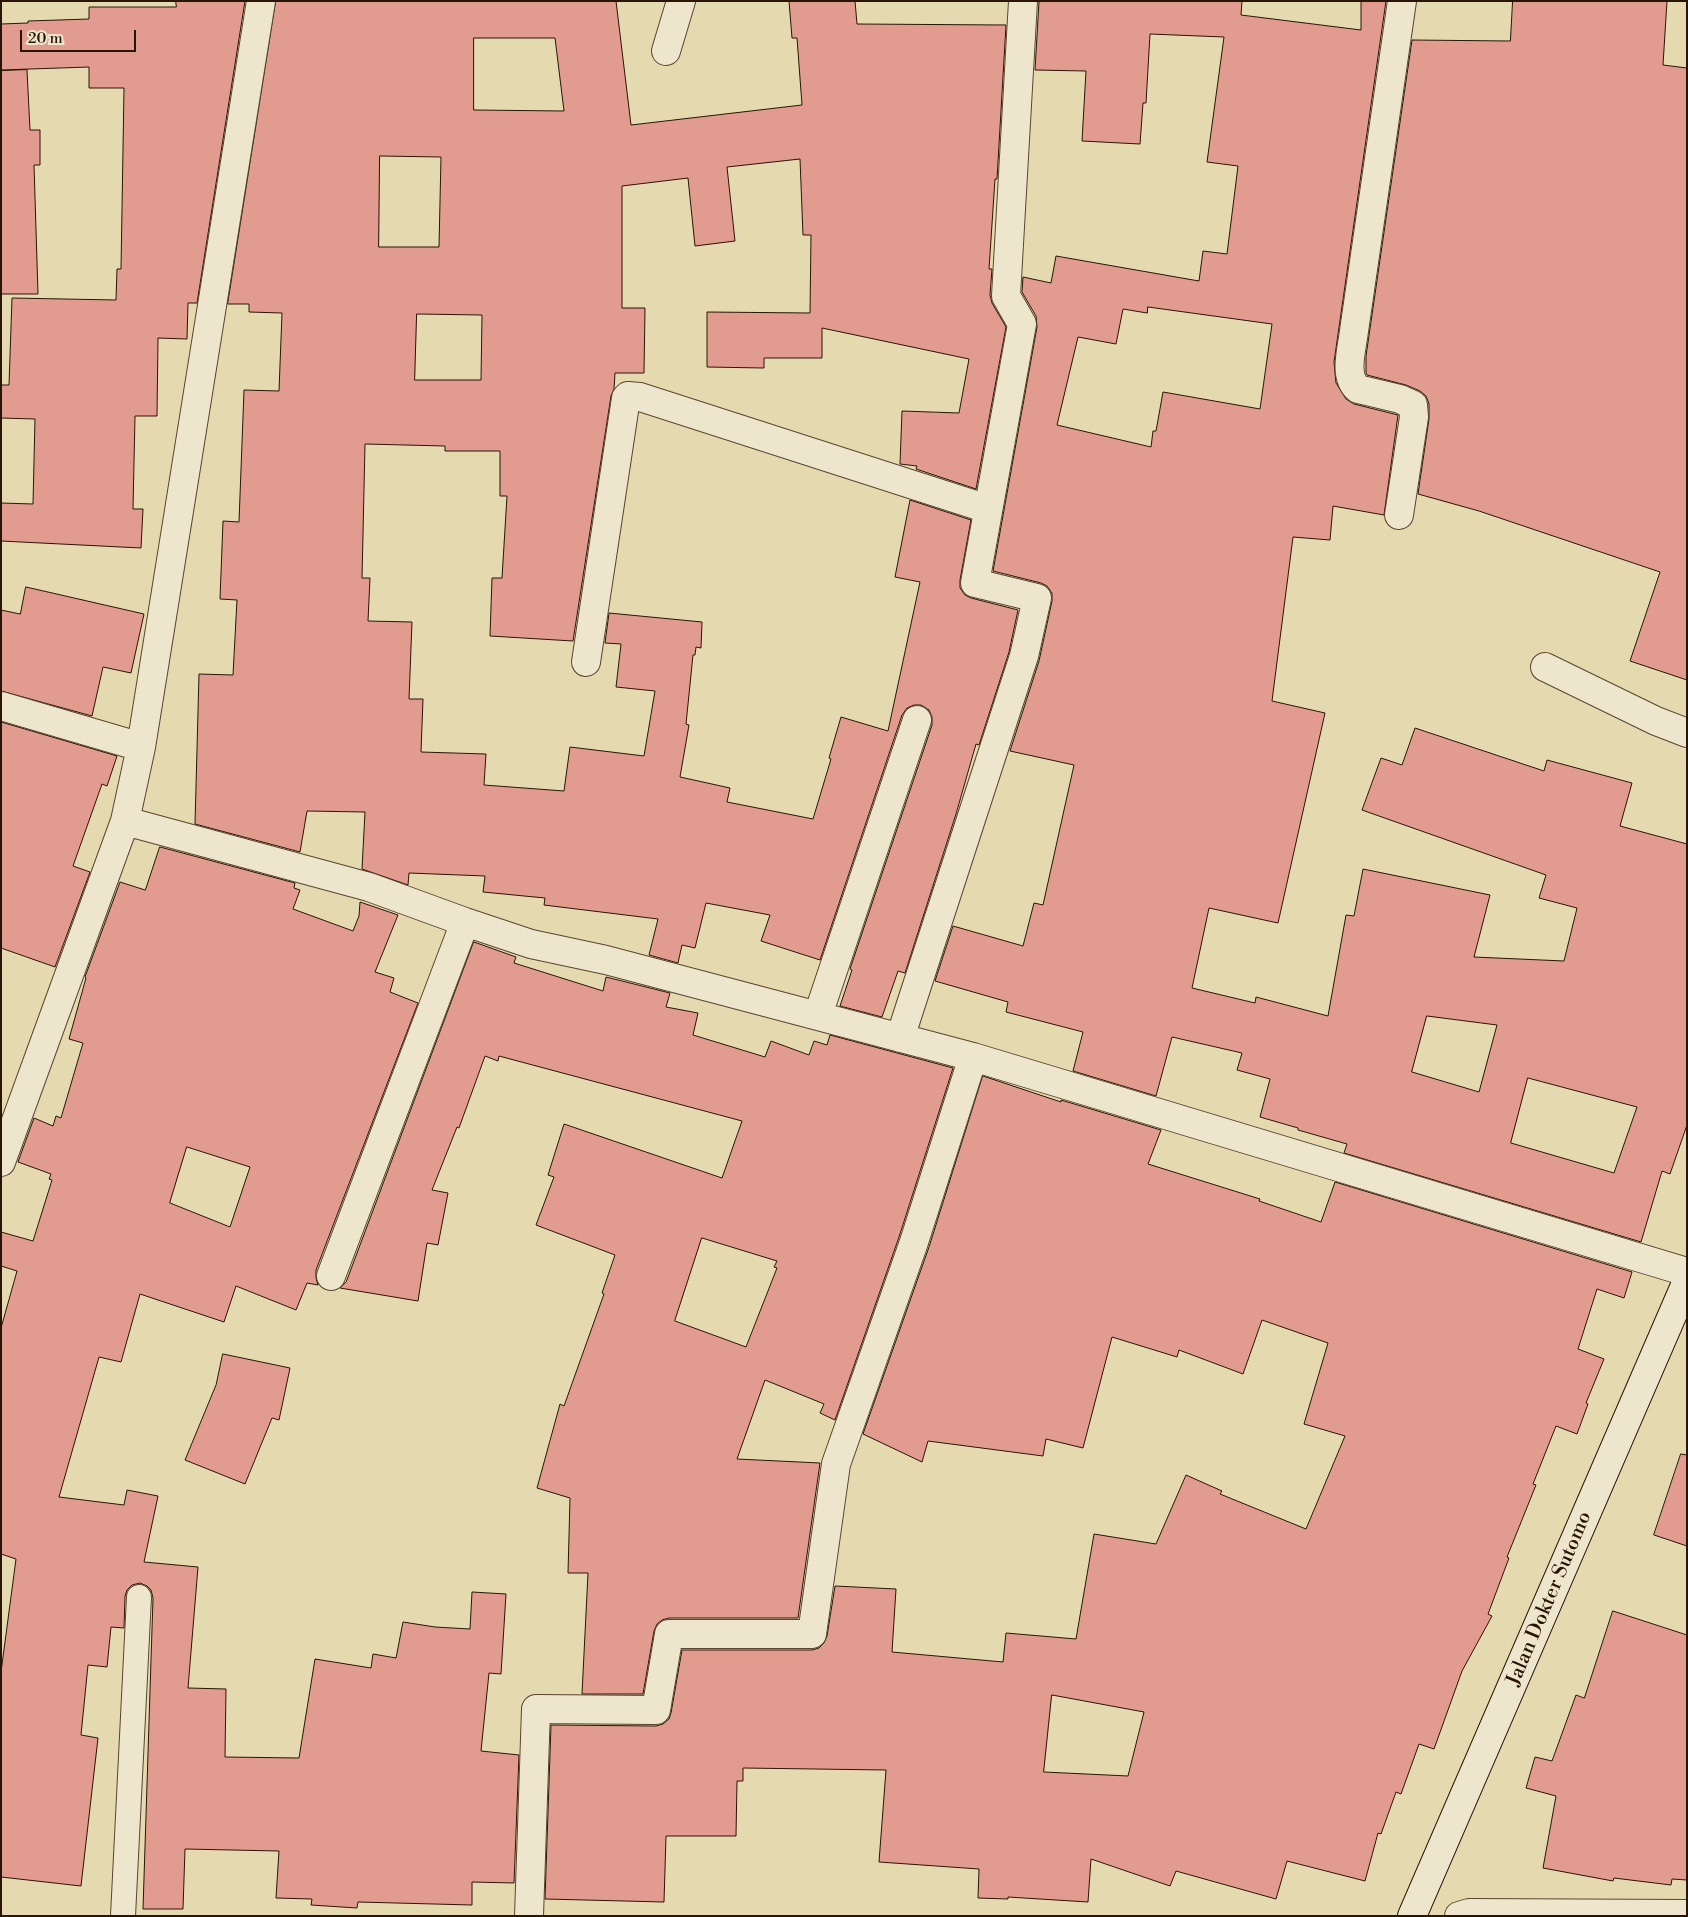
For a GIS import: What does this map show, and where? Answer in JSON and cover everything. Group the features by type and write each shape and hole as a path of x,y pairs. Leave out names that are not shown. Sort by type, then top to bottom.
{"street":[{"path":"3,1151 125,820 141,748 261,1"},
{"path":"666,51 681,1"},
{"path":"900,1038 1024,656 1037,598 975,583 1022,324 1006,296 1023,1"},
{"path":"1399,516 1414,417 1412,405 1358,389 1353,385 1350,374 1354,331 1402,1"},
{"path":"586,662 626,398 628,396 640,397 988,509"},
{"path":"1545,667 1656,720 1687,732"},
{"path":"1,706 141,748"},
{"path":"818,1015 917,720"},
{"path":"125,820 369,887 531,944 606,960 973,1057 1687,1272"},
{"path":"331,1276 465,922"},
{"path":"530,1916 536,1709 656,1710 669,1634 812,1634 836,1464 910,1251 973,1057"},
{"name":"Jalan Dokter Sutomo","path":"1412,1916 1687,1282"},
{"path":"1459,1916 1469,1913 1687,1914"}],"lane":[{"path":"123,1916 140,1597"}],"building":[{"path":"176,1 245,1 197,303 188,303 187,339 158,338 157,416 135,416 133,509 143,509 141,548 1,541 1,503 33,504 35,419 1,418 1,385 9,385 12,298 116,300 117,269 121,269 124,88 89,88 89,67 1,70 1,24 89,19 89,7 176,7"},
{"path":"276,1 616,1 631,125 802,105 797,38 792,38 789,1 855,1 857,24 1006,25 997,179 995,179 989,269 992,269 990,295 992,303 1006,327 976,489 916,469 917,466 900,464 902,411 959,413 969,359 822,328 822,358 764,358 764,368 707,367 707,312 810,313 811,235 803,235 800,159 727,167 735,241 695,246 688,178 622,186 622,308 645,308 644,373 615,373 573,641 490,636 492,578 502,578 507,496 500,496 500,451 445,451 445,446 365,444 362,578 370,578 368,621 412,622 409,699 423,699 421,752 486,754 484,785 564,791 570,747 644,756 655,691 616,687 621,644 605,643 609,613 702,622 701,648 696,647 695,655 693,655 686,724 689,725 680,777 730,788 727,802 813,819 841,717 888,731 920,582 895,577 910,500 971,520 960,588 965,595 971,598 1018,610 1009,652 979,745 976,744 956,814 905,973 898,971 882,1017 840,1006 852,970 850,969 932,725 932,717 929,710 921,705 907,708 902,715 820,960 761,941 770,915 706,903 695,948 682,945 678,963 649,955 658,919 544,905 545,898 483,892 485,876 409,873 408,885 362,869 365,812 307,811 300,852 195,824 199,674 233,675 237,600 220,599 223,521 239,522 244,390 279,391 282,313 249,312 249,304 228,304","holes":["474,38 555,38 564,111 474,110","380,156 441,157 439,247 379,247","417,314 482,315 481,380 415,380"]},
{"path":"1242,1 1241,15 1361,30 1361,1 1386,1 1334,362 1336,383 1346,399 1354,404 1398,415 1384,515 1333,506 1330,540 1293,537 1272,701 1325,713 1278,923 1209,908 1192,988 1255,1003 1256,997 1328,1016 1346,915 1354,916 1363,869 1490,895 1474,957 1564,961 1577,908 1539,898 1546,875 1362,810 1381,758 1402,765 1415,728 1544,771 1547,760 1632,783 1620,826 1687,844 1687,1125 1670,1174 1662,1171 1641,1242 1344,1153 1347,1144 1260,1117 1270,1079 1237,1070 1242,1053 1172,1037 1156,1096 1073,1071 1083,1032 1006,1012 1008,1002 935,981 953,926 1023,946 1034,903 1043,905 1074,765 1010,751 1039,661 1052,601 1052,593 1047,586 993,571 1037,327 1036,316 1022,292 1023,277 1051,283 1056,256 1199,281 1203,251 1227,254 1238,166 1207,162 1224,37 1150,34 1146,103 1143,103 1140,144 1082,141 1086,71 1035,70 1039,2","holes":["1148,307 1272,324 1260,409 1163,392 1151,447 1057,425 1078,337 1116,344 1123,309 1147,313","1427,1016 1497,1025 1479,1092 1412,1072","1528,1078 1637,1107 1614,1173 1511,1143"]},
{"path":"1513,1 1667,1 1663,65 1687,68 1687,680 1630,661 1660,572 1479,511 1418,494 1429,419 1429,404 1426,396 1406,385 1367,375 1366,373 1366,356 1412,40 1510,41"},
{"path":"27,70 30,130 40,130 40,165 34,165 38,294 1,294 1,71"},
{"path":"26,587 144,614 131,673 103,667 92,716 1,691 1,610 20,614"},
{"path":"1,722 117,756 107,786 102,784 73,866 90,872 55,967 1,948"},
{"path":"160,847 295,883 294,888 300,890 293,909 353,931 359,916 360,902 398,915 375,972 394,978 390,992 418,1003 316,1270 318,1285 307,1283 296,1310 236,1286 224,1322 140,1294 121,1362 99,1357 59,1497 124,1505 127,1490 158,1496 144,1562 198,1567 188,1688 226,1689 225,1757 299,1758 315,1659 371,1668 373,1654 396,1658 403,1622 435,1627 470,1629 472,1592 506,1594 501,1674 489,1673 481,1751 519,1755 514,1883 472,1882 472,1905 358,1902 357,1908 311,1905 312,1899 276,1898 279,1851 185,1849 183,1909 143,1909 153,1598 151,1590 140,1583 132,1585 127,1590 125,1596 124,1628 111,1627 107,1667 88,1665 81,1735 98,1738 81,1886 1,1877 1,1672 16,1559 1,1554 1,1328 17,1271 1,1266 1,1232 33,1241 52,1180 49,1179 51,1174 18,1162 34,1118 53,1126 56,1116 61,1118 83,1043 69,1039 85,977 120,882 145,890","holes":["187,1147 250,1167 230,1227 170,1203"]},
{"path":"474,942 516,957 514,963 603,991 606,977 670,993 666,1007 698,1013 693,1035 765,1057 771,1041 809,1055 814,1041 827,1045 830,1035 953,1068 899,1237 835,1420 820,1413 824,1404 765,1380 737,1459 820,1463 798,1618 669,1618 662,1620 657,1624 654,1631 643,1694 582,1694 588,1573 568,1573 570,1498 537,1488 560,1404 564,1406 604,1294 602,1293 615,1255 536,1225 554,1177 548,1175 564,1124 722,1178 742,1121 499,1056 498,1061 485,1056 459,1128 457,1127 432,1190 448,1193 438,1245 427,1243 418,1301 340,1288 346,1282","holes":["702,1238 777,1261 774,1267 777,1268 746,1347 675,1321"]},
{"path":"983,1076 1061,1102 1061,1100 1161,1130 1148,1164 1260,1199 1259,1201 1321,1222 1335,1182 1632,1272 1624,1298 1597,1289 1578,1349 1604,1359 1586,1403 1588,1404 1577,1434 1556,1426 1533,1484 1536,1485 1507,1557 1509,1558 1488,1614 1492,1616 1462,1671 1434,1749 1419,1744 1401,1794 1396,1792 1381,1834 1378,1833 1365,1881 1287,1861 1276,1899 1176,1871 1170,1886 1091,1859 1088,1902 1008,1897 1008,1899 978,1898 979,1869 879,1862 886,1770 743,1768 743,1781 737,1781 736,1836 666,1836 664,1902 545,1899 551,1725 656,1726 663,1724 669,1719 671,1713 682,1650 812,1650 819,1648 827,1636 835,1586 896,1589 892,1652 1003,1662 1006,1633 1076,1639 1094,1534 1156,1544 1186,1475 1222,1491 1220,1494 1306,1529 1345,1436 1304,1424 1328,1343 1262,1320 1243,1374 1179,1350 1177,1357 1112,1337 1083,1448 1046,1439 1043,1456 928,1441 922,1462 863,1434 929,1247","holes":["1052,1695 1144,1712 1128,1776 1044,1772"]},
{"path":"223,1354 290,1368 279,1420 272,1418 245,1484 185,1460 216,1385"},
{"path":"1681,1454 1687,1455 1687,1546 1654,1535"},
{"path":"1613,1611 1687,1635 1687,1880 1672,1879 1671,1885 1614,1878 1613,1881 1543,1868 1556,1796 1526,1788 1535,1757 1552,1761 1576,1695 1584,1698"}]}
